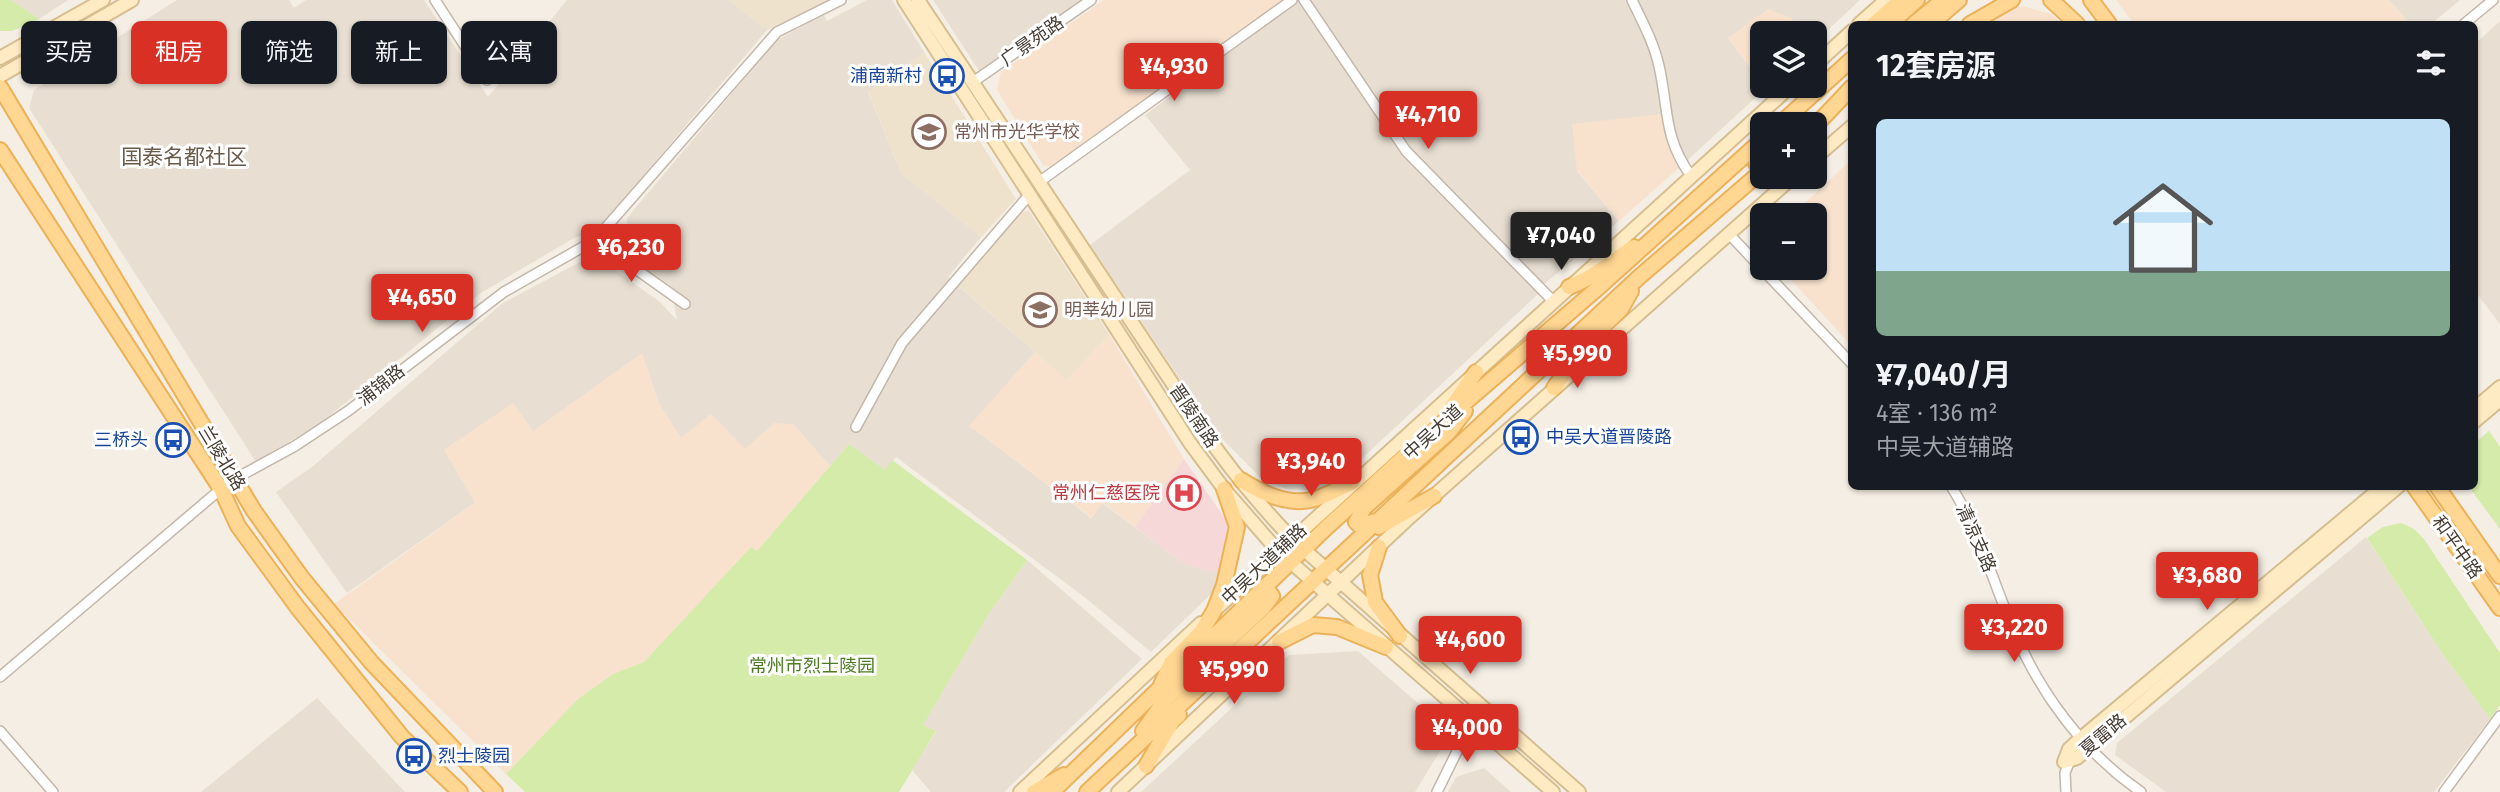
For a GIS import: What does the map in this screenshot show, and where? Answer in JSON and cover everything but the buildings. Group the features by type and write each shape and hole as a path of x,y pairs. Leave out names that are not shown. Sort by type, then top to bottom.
{"main road":[{"path":"0,58 103,0"},
{"path":"0,76 132,0"},
{"name":"晋陵南路","path":"904,0 1190,443 1224,489 1291,563 1553,792"},
{"name":"晋陵南路","path":"918,0 1225,462 1262,507 1325,569 1579,792"},
{"path":"1862,21 1886,0"},
{"path":"1877,21 1901,0"},
{"path":"1893,21 1917,0"},
{"path":"1918,21 1943,0"},
{"path":"1934,21 1959,0"},
{"path":"1972,21 1996,0"},
{"path":"1974,21 2012,0"},
{"path":"2051,0 2076,21"},
{"path":"2064,0 2077,21"},
{"path":"2092,1 2107,21"},
{"path":"1827,54 1848,36"},
{"path":"1794,112 1845,67"},
{"path":"1804,112 1828,91 1845,67"},
{"name":"兰陵北路","path":"0,87 254,511 302,579 370,662 495,792"},
{"path":"1827,112 1848,90"},
{"name":"中吴大道辅路","path":"1020,792 1353,482 1778,98"},
{"path":"1827,115 1848,98"},
{"path":"1827,148 1848,129"},
{"name":"兰陵北路","path":"0,150 221,489 238,526 298,608 402,737 457,790"},
{"name":"中吴大道","path":"1052,792 1304,550 1438,426 1750,151"},
{"name":"中吴大道","path":"1087,792 1638,278 1750,180"},
{"path":"1118,792 1434,496 1779,189"},
{"path":"1606,309 1639,267 1709,206 1716,196 1713,192 1701,195"},
{"path":"1569,287 1588,280 1607,263 1662,230"},
{"path":"1554,388 1580,350 1621,309 1638,278"},
{"path":"1438,426 1476,372"},
{"path":"1380,519 1360,526 1356,522 1364,508 1449,432 1486,386"},
{"path":"2478,406 2500,387"},
{"path":"2478,419 2500,400"},
{"path":"1241,480 1264,494 1292,500 1311,500 1353,482"},
{"path":"1159,691 1171,663 1201,632 1214,611 1224,585 1237,527 1224,489"},
{"name":"夏雷路","path":"2085,744 2378,490"},
{"name":"夏雷路","path":"2070,760 2064,762 2069,750 2085,744 2394,490"},
{"name":"和平中路","path":"2417,490 2500,608"},
{"name":"和平中路","path":"2440,490 2500,576"},
{"path":"1357,540 1434,496"},
{"path":"1379,547 1370,575 1375,602 1400,636"},
{"path":"1121,760 1165,700 1263,608 1272,596 1269,592 1259,595"},
{"path":"1279,642 1313,625 1337,627 1386,647"},
{"path":"1146,766 1173,720 1213,683 1220,667"},
{"path":"1034,792 1077,768"}],"street":[{"path":"435,0 461,40"},
{"name":"浦锦路","path":"0,677 234,478 295,446 348,411 504,292 595,240 777,32 841,0"},
{"name":"广景苑路","path":"973,82 1091,0"},
{"path":"1039,182 1292,0"},
{"path":"1304,0 1406,151 1553,301"},
{"path":"1632,0 1651,39 1659,66 1671,139 1691,176"},
{"path":"2468,21 2493,0"},
{"path":"856,427 902,343 1030,194"},
{"path":"1728,233 1848,360"},
{"path":"595,240 685,304"},
{"name":"清凉支路","path":"1953,490 1976,533 2012,627 2030,663 2062,715 2085,744 2123,780 2141,792"},
{"path":"2444,792 2500,716"},
{"path":"1437,792 1471,723"},
{"path":"0,731 52,792"},
{"path":"2066,792 2065,773 2070,760"}],"shaded area":[{"path":"11,0 68,0 39,19"},
{"path":"177,0 289,0 294,8 306,0 424,0 438,21 351,21 351,84 447,84 447,35 461,56 461,84 479,84 488,97 499,84 557,84 557,21 550,21 567,0 729,0 767,30 596,231 574,238 481,293 323,421 256,462 29,108 34,90 44,84 117,84 117,38 131,29 131,84 227,84 227,21 144,21"},
{"path":"729,0 830,0 767,30"},
{"path":"867,0 892,0 924,52 868,92 901,173 981,237 948,277 1035,352 970,426 1091,518 1102,503 1186,565 1221,574 1213,592 1151,652 1083,596 896,457 885,470 849,444 830,466 793,424 745,449 681,438 659,404 642,354 533,432 444,450 476,502 347,593 276,492 312,467 503,303 582,261 604,262 660,302 677,320 671,286 628,258 627,218 777,40 824,15 827,21"},
{"name":"浦南新村","path":"933,0 1083,0 979,71"},
{"path":"1104,0 1285,0 1052,167 1043,165 997,90 1001,72"},
{"path":"1300,0 1860,0 1827,31 1827,21 1793,21 1791,18 1782,21 1750,21 1750,31 1728,38 1750,67 1750,98 1755,98 1680,167 1666,138 1577,171 1619,221 1543,285 1413,152 1406,159 1538,294 1339,480 1316,491 1286,489 1260,477 1217,434 1090,245 1190,170 1145,115"},
{"path":"2116,0 2389,0 2407,21 2132,21"},
{"path":"2389,0 2460,0 2435,21 2407,21"},
{"path":"2022,6 2051,14 2059,21 1986,21 2003,10"},
{"path":"1768,9 1793,21 1751,21"},
{"path":"2500,21 2500,324 2478,295 2478,41"},
{"path":"1750,22 1750,68 1728,38"},
{"name":"常州市光华学校","path":"924,52 1016,199 981,237 901,173 868,91"},
{"path":"1663,114 1666,138 1680,167 1619,221 1577,170 1572,124"},
{"path":"1848,163 1848,342 1791,280 1827,280 1827,203 1805,203 1820,189 1827,189 1827,182"},
{"name":"明莘幼儿园","path":"1029,211 1109,334 1067,380 958,285 1021,212"},
{"path":"1109,334 1184,459 1135,527 1103,503 1092,518 969,426 1035,352 1067,380"},
{"path":"642,353 659,404 681,438 711,414 745,449 774,423 793,424 830,466 756,552 751,548 644,662 613,674 578,699 506,774 334,604 475,503 444,450 513,403 533,431"},
{"name":"常州仁慈医院","path":"1184,459 1239,539 1221,574 1186,565 1135,527"},
{"path":"2366,537 2444,656 2490,719 2434,792 2166,792 2115,755 2117,743"},
{"path":"1027,560 1142,659 1004,792 931,792 912,770 936,732 922,726 988,615"},
{"path":"1358,651 1437,720 1445,743 1415,792 1141,792 1289,655"},
{"path":"317,698 405,792 201,792"},
{"path":"1484,768 1511,792 1448,792 1456,777"}],"green space":[{"path":"0,0 11,0 39,19 21,21 21,27 12,31 0,31"},
{"path":"2489,431 2500,447 2500,529 2471,490 2478,490 2478,440"},
{"name":"常州市烈士陵园","path":"849,444 885,470 892,460 1027,560 988,615 923,725 936,731 899,792 525,792 506,774 578,699 613,674 644,662 751,547 757,551"},
{"path":"2401,523 2414,529 2424,539 2500,653 2500,705 2490,719 2444,656 2367,538 2383,527"}],"place":[{"name":"浦南新村","path":"947,76"},
{"name":"常州市光华学校","path":"929,132"},
{"name":"明莘幼儿园","path":"1040,310"},
{"name":"中吴大道晋陵路","path":"1521,437"},
{"name":"三桥头","path":"173,440"},
{"name":"常州仁慈医院","path":"1184,493"},
{"name":"烈士陵园","path":"414,756"}],"district":[{"name":"国泰名都社区","path":"184,157"}]}
